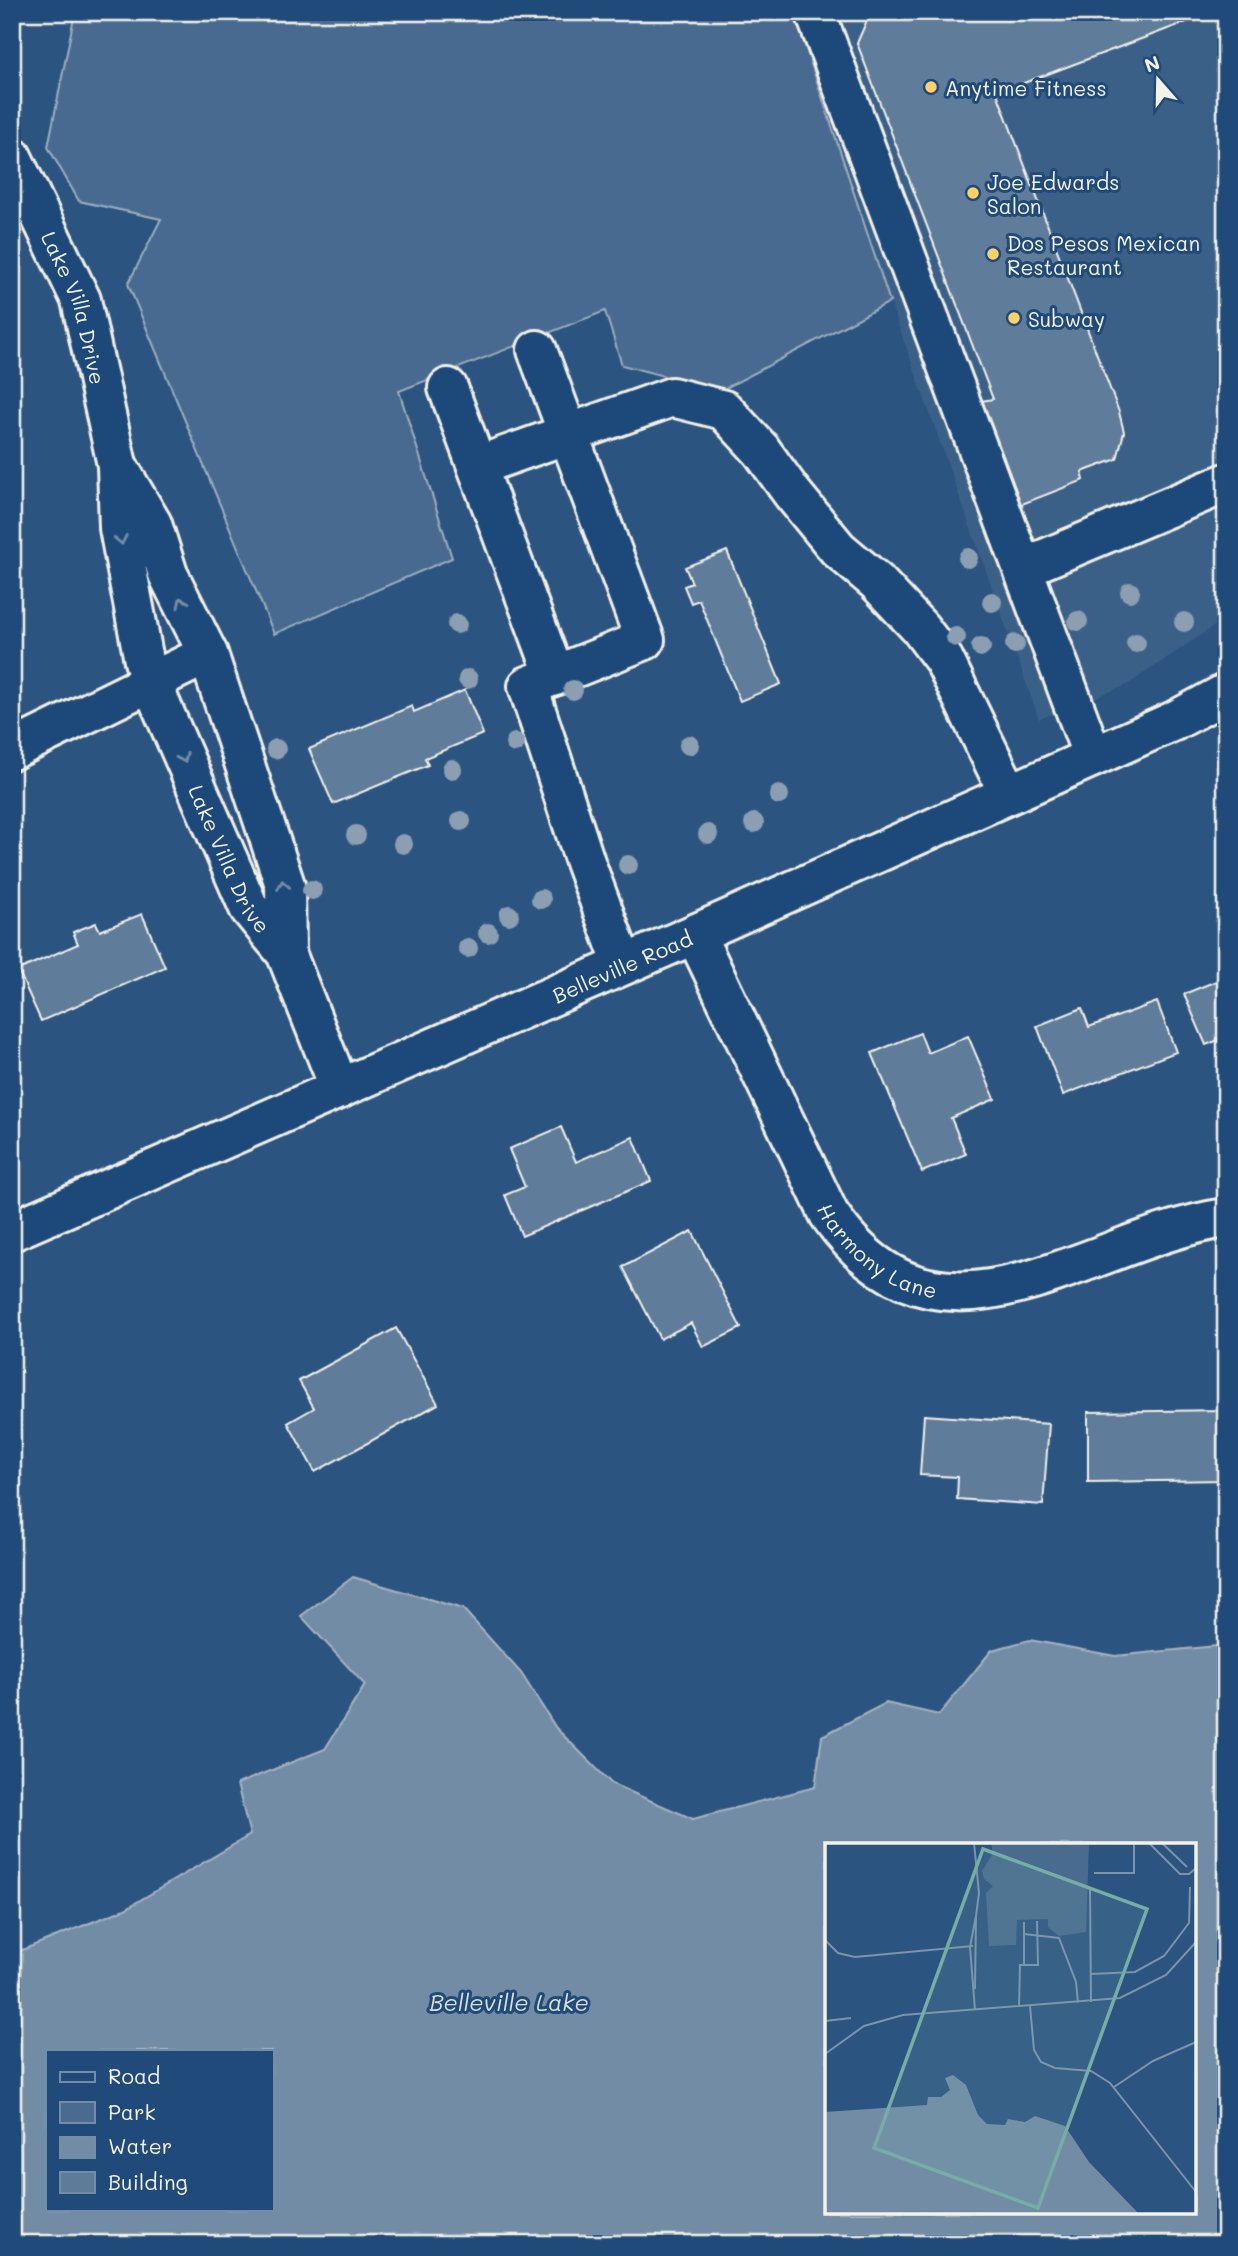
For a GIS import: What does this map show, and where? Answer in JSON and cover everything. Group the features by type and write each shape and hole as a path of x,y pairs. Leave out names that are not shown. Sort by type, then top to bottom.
{"street":[{"path":"815,12 1093,757"},
{"name":"Lake Villa Drive","path":"12,157 81,300 117,465 119,528 144,661 151,682 249,908 285,953 340,1088"},
{"path":"537,350 645,640 528,686 585,862 623,965"},
{"path":"448,388 555,676"},
{"path":"477,466 672,397 724,410 761,450 838,549 877,582 920,628 944,660 1009,794"},
{"name":"Lake Villa Drive","path":"117,465 152,524 168,574 208,654 285,885 285,953"},
{"path":"1023,568 1226,483"},
{"path":"12,750 208,654"},
{"name":"Belleville Road","path":"12,1231 695,934 1174,721 1226,693"},
{"name":"Harmony Lane","path":"695,934 829,1214 842,1234 860,1252 900,1279 947,1292 971,1293 1010,1287 1176,1227 1226,1218"}],"shaded area":[{"path":"794,12 1226,12 1226,618 1127,685 1039,719 890,302"}],"green space":[{"path":"75,12 794,12 890,302 720,391 622,365 605,311 399,391 452,558 274,634 128,284 161,219 79,201 48,147"}],"water":[{"name":"Belleville Lake","path":"353,1577 463,1609 521,1673 556,1728 612,1784 693,1819 815,1787 822,1736 886,1703 939,1715 992,1650 1030,1640 1115,1656 1216,1646 1226,1651 1226,2244 12,2244 12,1954 125,1909 250,1835 237,1784 325,1749 365,1685 301,1616"}],"building":[{"path":"884,12 1213,12 997,93 1119,412 1124,432 1117,459 1082,472 1084,480 1017,506 981,401 993,399 857,43 868,18"},
{"path":"727,551 781,684 740,701 699,600 691,603 684,586 692,583 685,567"},
{"path":"465,690 483,734 425,758 428,765 333,804 309,749 412,706 414,712"},
{"path":"142,914 165,967 41,1021 18,970 78,944 73,932 96,923 100,931"},
{"path":"1226,977 1226,1037 1206,1045 1184,994"},
{"path":"1157,1002 1176,1052 1063,1095 1037,1026 1082,1008 1089,1027"},
{"path":"920,1033 928,1053 968,1036 995,1099 951,1118 966,1154 922,1172 872,1053"},
{"path":"561,1127 576,1162 633,1137 651,1181 522,1236 505,1195 525,1187 509,1149"},
{"path":"692,1231 741,1328 703,1347 691,1323 660,1339 623,1267"},
{"path":"396,1328 438,1404 315,1472 288,1423 314,1408 299,1381"},
{"path":"1226,1410 1226,1480 1088,1482 1088,1412"},
{"path":"924,1415 1049,1424 1043,1505 957,1499 958,1477 920,1475"}],"place":[{"name":"Anytime Fitness","path":"931,87"},
{"name":"Joe Edwards Salon","path":"973,193"},
{"name":"Dos Pesos Mexican Restaurant","path":"993,254"},
{"name":"Subway","path":"1014,318"}]}
